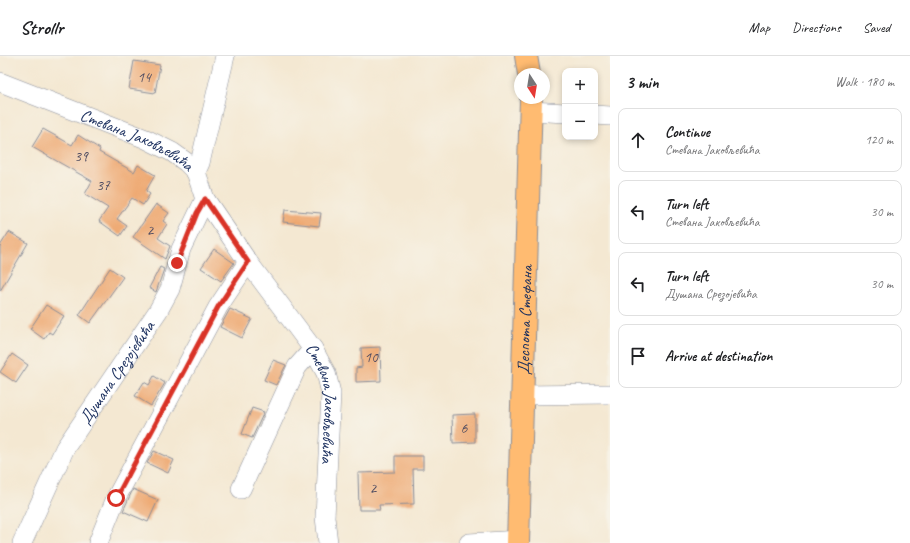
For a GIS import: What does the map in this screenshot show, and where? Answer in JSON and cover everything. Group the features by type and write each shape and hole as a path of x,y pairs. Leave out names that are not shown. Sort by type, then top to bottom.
{"main road":[{"path":"526,56 528,68"},
{"name":"Деспота Стефана","path":"518,541 524,395 532,105"}],"street":[{"path":"196,172 200,163 224,56"},
{"name":"Стевана Јаковљевића","path":"0,82 146,139 172,152 196,172 205,199 248,262 314,349 326,373 330,393 325,517 328,543"},
{"path":"532,105 562,112"},
{"path":"598,115 610,116"},
{"name":"Душана Срезојевића","path":"22,543 65,448 158,311 170,289 182,249 205,199"},
{"path":"98,543 116,498 160,415 218,307 248,262"},
{"path":"241,489 297,367 314,349"},
{"path":"524,395 610,394"},
{"path":"469,543 518,541"}],"building":[{"path":"134,61 160,65 155,93 129,89"},
{"path":"43,129 72,145 78,135 100,149 99,152 134,172 138,165 155,175 146,191 150,194 143,205 132,198 117,219 127,226 120,236 99,221 108,208 85,194 92,181 32,147"},
{"path":"156,204 169,213 163,221 167,224 158,238 170,246 165,259 133,237"},
{"path":"285,210 321,213 319,226 283,222"},
{"path":"9,232 28,243 0,291 0,246"},
{"path":"214,249 234,263 221,281 201,268"},
{"path":"160,267 164,269 156,292 149,288"},
{"path":"110,268 123,277 90,323 79,315"},
{"path":"46,305 64,316 52,334 49,332 44,339 30,329"},
{"path":"230,309 252,319 242,338 220,327"},
{"path":"380,347 381,381 356,382 356,368 362,367 361,348"},
{"path":"12,354 28,365 16,383 0,372"},
{"path":"273,360 286,365 276,385 264,380"},
{"path":"154,376 165,383 151,406 135,396 144,382 149,385"},
{"path":"252,408 264,412 252,438 242,434"},
{"path":"475,414 475,442 453,443 452,415"},
{"path":"154,451 174,460 168,473 147,463"},
{"path":"395,456 423,456 423,469 413,469 414,504 379,505 380,510 359,510 358,473 395,472"},
{"path":"133,489 158,500 148,522 123,511"}],"route":[{"path":"116,498 218,307 248,262 205,199 197,213 177,263"}]}
